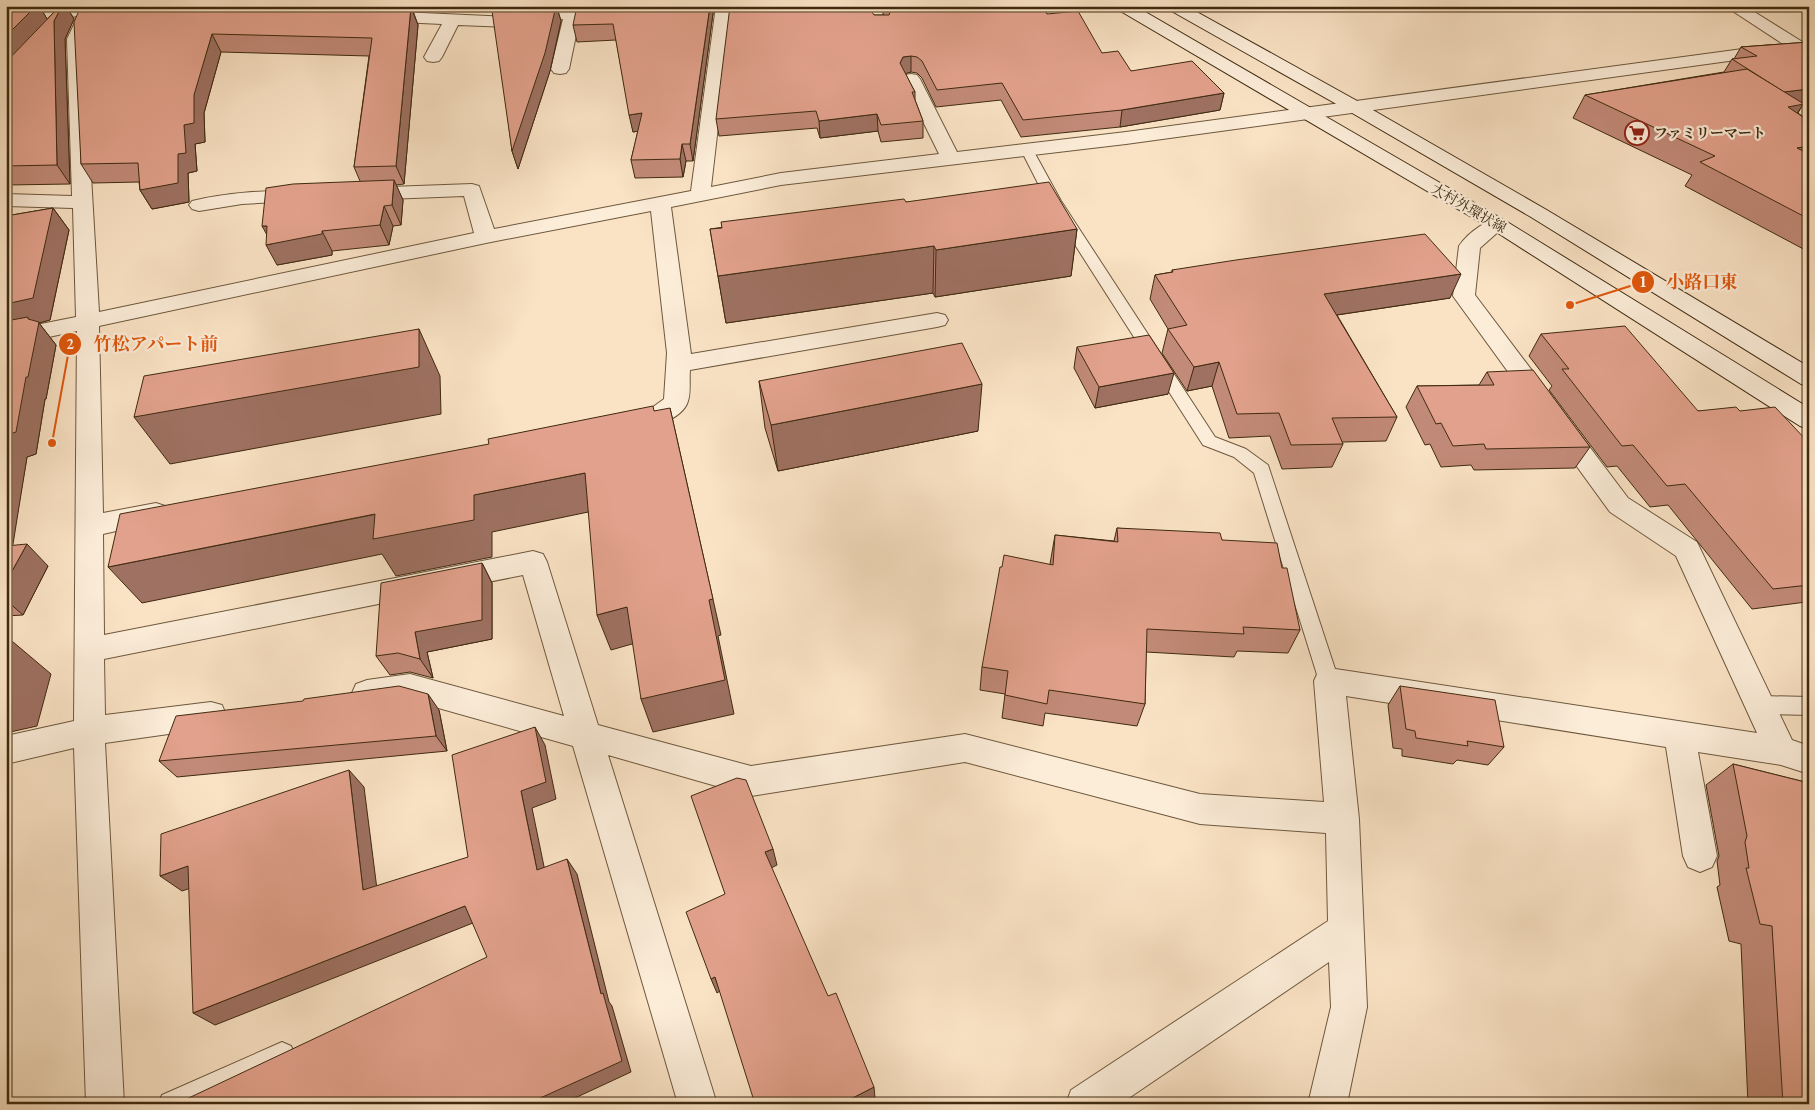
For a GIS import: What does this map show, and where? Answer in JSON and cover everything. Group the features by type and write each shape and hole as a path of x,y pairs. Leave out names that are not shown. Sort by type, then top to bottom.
{"street":[{"path":"359,16 511,22 529,12 573,13 618,6"},
{"path":"700,195 724,6"},
{"name":"大村外環状線","path":"1123,6 1498,224 1809,420"},
{"name":"大村外環状線","path":"1174,6 1353,106 1538,213 1809,378"},
{"path":"1733,6 1806,48"},
{"path":"6,20 69,13 90,8"},
{"path":"90,8 74,39 88,322 90,526 89,731 105,1104"},
{"path":"50,33 69,13"},
{"path":"560,69 573,13"},
{"path":"433,58 453,19"},
{"path":"6,339 486,238 781,179 1027,150 1806,48"},
{"path":"911,79 951,159"},
{"path":"347,194 472,190 486,238"},
{"path":"199,205 242,198 318,195"},
{"path":"6,200 83,202"},
{"path":"614,426 653,419 676,402 679,353 660,203"},
{"path":"1498,224 1470,246 1464,296 1619,505 1687,549 1760,705 1795,756"},
{"path":"678,364 936,320"},
{"path":"90,526 177,509"},
{"path":"89,650 533,562 698,1104"},
{"path":"1327,1104 1349,1007 1342,819 1329,682 1680,736 1795,756"},
{"path":"342,696 410,687 751,780 965,748 1200,809 1342,819"},
{"path":"6,750 89,731 234,711"},
{"path":"1680,736 1700,856"},
{"path":"1085,1104 1346,930"}],"lane":[{"path":"1027,150 1054,201 1209,441 1240,453 1262,470 1329,682"},
{"path":"1760,705 1809,706"},
{"path":"171,1104 301,1046"}],"building":[{"path":"36,6 6,36 6,8"},
{"path":"62,6 54,21 57,165 6,166 6,62"},
{"path":"81,6 411,7 396,166 354,167 372,38 212,34 194,95 194,123 184,125 186,153 178,154 178,183 140,190 138,163 81,164 74,22"},
{"path":"556,6 545,53 512,151 492,11"},
{"path":"577,6 710,6 690,144 682,144 680,159 631,160 642,113 629,115 613,24 573,25"},
{"path":"730,6 868,6 874,15 889,15 891,10 889,6 1042,6 1047,14 1078,11 1102,53 1118,51 1131,71 1192,61 1224,93 1122,110 1023,120 1002,83 937,90 922,61 917,57 911,56 903,57 900,63 915,92 912,92 923,121 881,125 877,114 819,121 816,111 716,119"},
{"path":"1809,42 1809,89 1784,92 1732,59 1757,56 1741,47"},
{"path":"1747,69 1804,104 1788,107 1809,121 1809,146 1797,148 1809,154 1809,219 1700,162 1715,156 1585,95"},
{"path":"394,180 392,205 384,206 380,225 322,231 322,234 266,245 267,226 262,226 266,188 293,184"},
{"path":"1049,182 1077,229 936,250 934,246 718,276 710,229 722,228 721,222 904,199 906,202"},
{"path":"53,208 33,298 6,304 6,216"},
{"path":"1425,234 1461,274 1324,294 1397,417 1332,418 1343,444 1291,445 1279,413 1237,414 1219,362 1194,367 1168,329 1187,325 1155,275 1173,272 1172,270 1236,260"},
{"path":"28,317 28,319 39,322 16,432 6,437 6,321"},
{"path":"1625,326 1698,411 1736,407 1740,411 1775,407 1809,443 1809,585 1773,589 1685,484 1667,486 1633,445 1622,446 1562,369 1569,369 1541,334"},
{"path":"419,329 419,367 134,417 144,376"},
{"path":"1149,335 1174,373 1099,387 1077,347"},
{"path":"962,343 982,384 771,425 759,381"},
{"path":"1533,370 1590,447 1486,449 1484,444 1453,446 1441,423 1436,424 1417,386 1494,385 1487,372"},
{"path":"653,406 654,411 670,408 713,599 709,600 725,680 641,699 627,607 597,615 585,473 474,495 474,520 373,539 375,514 108,567 120,514 489,444 488,439"},
{"path":"1117,528 1220,533 1222,540 1277,543 1282,568 1287,568 1300,630 1243,627 1244,634 1147,629 1145,704 1049,690 1047,704 1005,695 1008,671 982,667 1000,567 1002,567 1004,555 1053,565 1055,535 1118,542"},
{"path":"27,544 6,582 6,546"},
{"path":"482,563 482,620 415,632 420,659 398,653 376,656 381,583"},
{"path":"399,686 428,694 436,736 159,761 176,716 303,701 304,699"},
{"path":"1400,686 1495,700 1504,747 1467,741 1468,746 1416,738 1415,731 1406,729"},
{"path":"535,727 546,782 521,791 537,870 567,859 601,994 603,993 622,1061 527,1104 176,1104 487,957 465,906 193,1013 188,866 160,876 161,834 349,770 363,890 468,857 452,755"},
{"path":"1733,764 1809,783 1809,1104 1783,1104 1772,926 1760,924 1746,868 1749,868 1745,842 1747,836"},
{"path":"737,778 746,780 773,849 765,852 828,996 836,993 874,1087 841,1104 755,1104 715,977 711,979 686,912 725,894 691,796"}],"place":[{"name":"ファミリーマート","path":"1637,133"},
{"name":"小路口東","path":"1570,305"},
{"name":"竹松アパート前","path":"52,443"}]}
